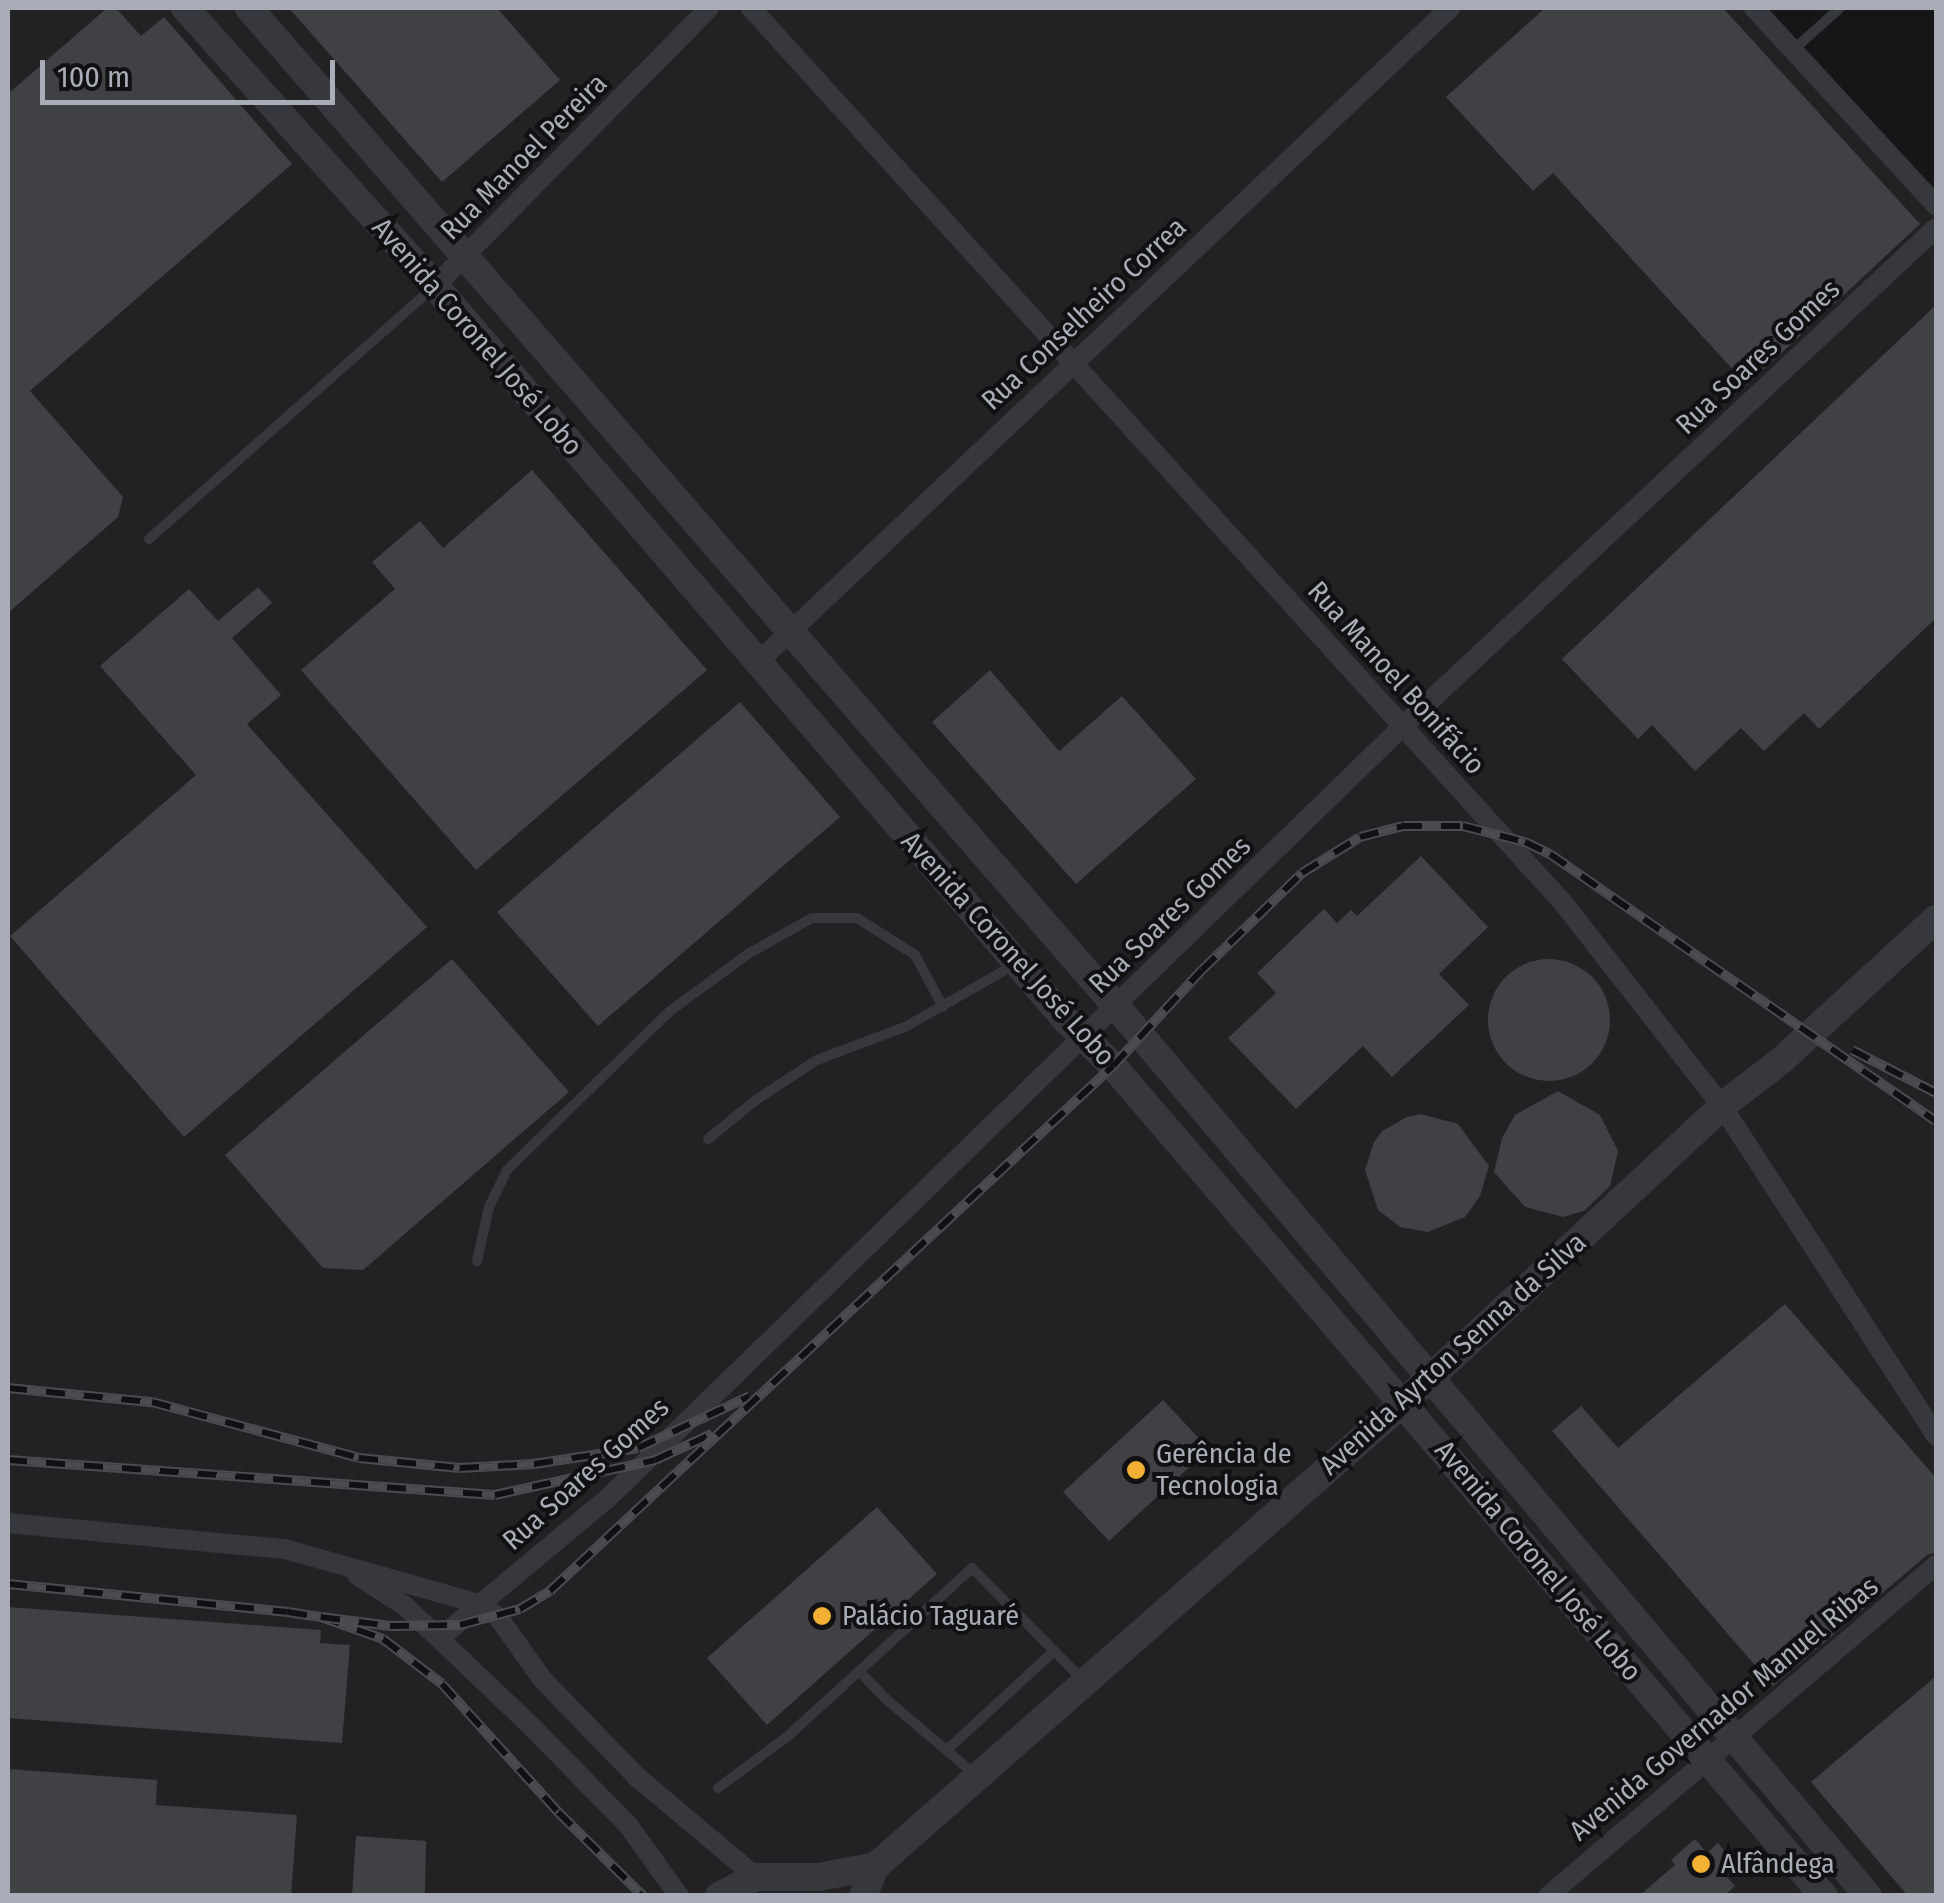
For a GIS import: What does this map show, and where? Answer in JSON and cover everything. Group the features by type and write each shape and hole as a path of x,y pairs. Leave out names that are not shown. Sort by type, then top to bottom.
{"street":[{"name":"Avenida Coronel José Lobo","path":"185,8 435,286 1017,964 1404,1402 1824,1896"},
{"name":"Avenida Coronel José Lobo","path":"249,8 1116,1006 1868,1896"},
{"name":"Rua Manoel Pereira","path":"435,286 710,8"},
{"name":"Rua Manoel Bonifácio","path":"751,8 1564,904 1722,1106 1936,1436"},
{"name":"Rua Conselheiro Correa","path":"756,663 1073,359 1450,8"},
{"path":"1754,8 1936,205"},
{"name":"Rua Soares Gomes","path":"440,1637 610,1497 1402,727 1936,228"},
{"name":"Avenida Ayrton Senna da Silva","path":"864,1896 876,1866 1431,1378 1722,1106 1783,1059 1936,919"},
{"path":"8,1523 285,1549 479,1604 498,1617 543,1680 637,1776 756,1877"},
{"path":"339,1564 405,1606 440,1637 628,1825 679,1896"},
{"name":"Avenida Governador Manuel Ribas","path":"1548,1896 1936,1565"},
{"path":"719,1896 756,1877 801,1878 876,1866"},
{"path":"801,1878 828,1896"}],"lane":[{"path":"1793,50 1840,8"},
{"name":"Rua Manoel Pereira","path":"149,539 435,286"},
{"path":"477,1261 489,1207 506,1170 670,1011 748,954 812,918 857,918 916,955 943,1007"},
{"path":"708,1140 756,1100 818,1060 906,1027 1017,964"},
{"path":"718,1788 788,1736 972,1568 1085,1682"},
{"path":"949,1748 1053,1652"},
{"path":"859,1671 887,1700 949,1748 978,1777"}],"shaded area":[{"path":"8,8 1747,8 1936,208 1936,1895 8,1896"}],"building":[{"path":"107,8 116,8 141,36 164,17 292,164 30,391 123,497 118,517 8,613 8,94"},
{"path":"289,8 497,8 560,80 442,182"},
{"path":"1545,8 1723,8 1920,224 1747,385 1553,173 1533,191 1446,97"},
{"path":"1936,305 1936,618 1819,729 1804,713 1764,751 1741,728 1695,771 1652,725 1638,739 1562,659"},
{"path":"532,470 707,670 476,870 301,670 395,589 372,562 420,521 443,548"},
{"path":"258,587 272,603 232,638 281,695 247,724 427,927 184,1137 10,936 196,775 100,666 189,589 218,621"},
{"path":"990,670 1059,751 1122,696 1196,779 1076,884 932,722"},
{"path":"740,702 840,817 598,1026 497,912"},
{"path":"1421,856 1488,927 1439,974 1469,1005 1392,1077 1363,1046 1296,1109 1228,1038 1276,993 1257,973 1324,909 1337,923 1351,910 1357,916"},
{"path":"452,959 569,1092 363,1270 323,1268 225,1155"},
{"path":"1549,959 1572,964 1592,977 1605,997 1610,1020 1605,1043 1592,1063 1572,1076 1549,1081 1526,1076 1506,1063 1493,1043 1488,1020 1493,997 1506,977 1526,964"},
{"path":"1558,1091 1600,1115 1618,1151 1610,1186 1584,1211 1563,1217 1525,1207 1494,1172 1502,1138 1515,1115"},
{"path":"1421,1114 1458,1124 1489,1166 1480,1196 1465,1217 1428,1232 1400,1227 1378,1210 1365,1170 1382,1131"},
{"path":"1785,1304 1936,1478 1936,1552 1927,1555 1773,1686 1552,1431 1581,1406 1618,1448"},
{"name":"Gerência de Tecnologia","path":"1163,1400 1209,1449 1109,1541 1063,1492"},
{"name":"Palácio Taguaré","path":"877,1507 937,1574 767,1725 707,1658"},
{"path":"8,1607 321,1630 320,1643 350,1645 342,1743 8,1718"},
{"path":"1936,1676 1936,1896 1908,1896 1811,1782"},
{"path":"8,1769 157,1780 156,1805 297,1815 291,1896 8,1896"},
{"path":"356,1836 426,1841 425,1896 352,1896"},
{"name":"Alfândega","path":"1695,1839 1707,1853 1718,1843 1732,1860 1721,1870 1735,1886 1724,1896 1639,1896 1675,1865 1671,1860"}],"railway":[{"path":"321,1617 390,1626 460,1625 520,1609 550,1591 1113,1066 1202,970 1302,873 1360,837 1403,826 1463,826 1525,842 1550,854 1936,1121"},
{"path":"1852,1050 1936,1093"},
{"path":"8,1388 152,1402 359,1458 460,1468 534,1464 638,1448 750,1396"},
{"path":"8,1460 495,1495 655,1460 712,1434"},
{"path":"8,1584 288,1612 321,1617 383,1639 442,1684 558,1812 643,1896"}],"place":[{"name":"Gerência de Tecnologia","path":"1136,1470"},
{"name":"Palácio Taguaré","path":"822,1616"},
{"name":"Alfândega","path":"1701,1864"}]}
